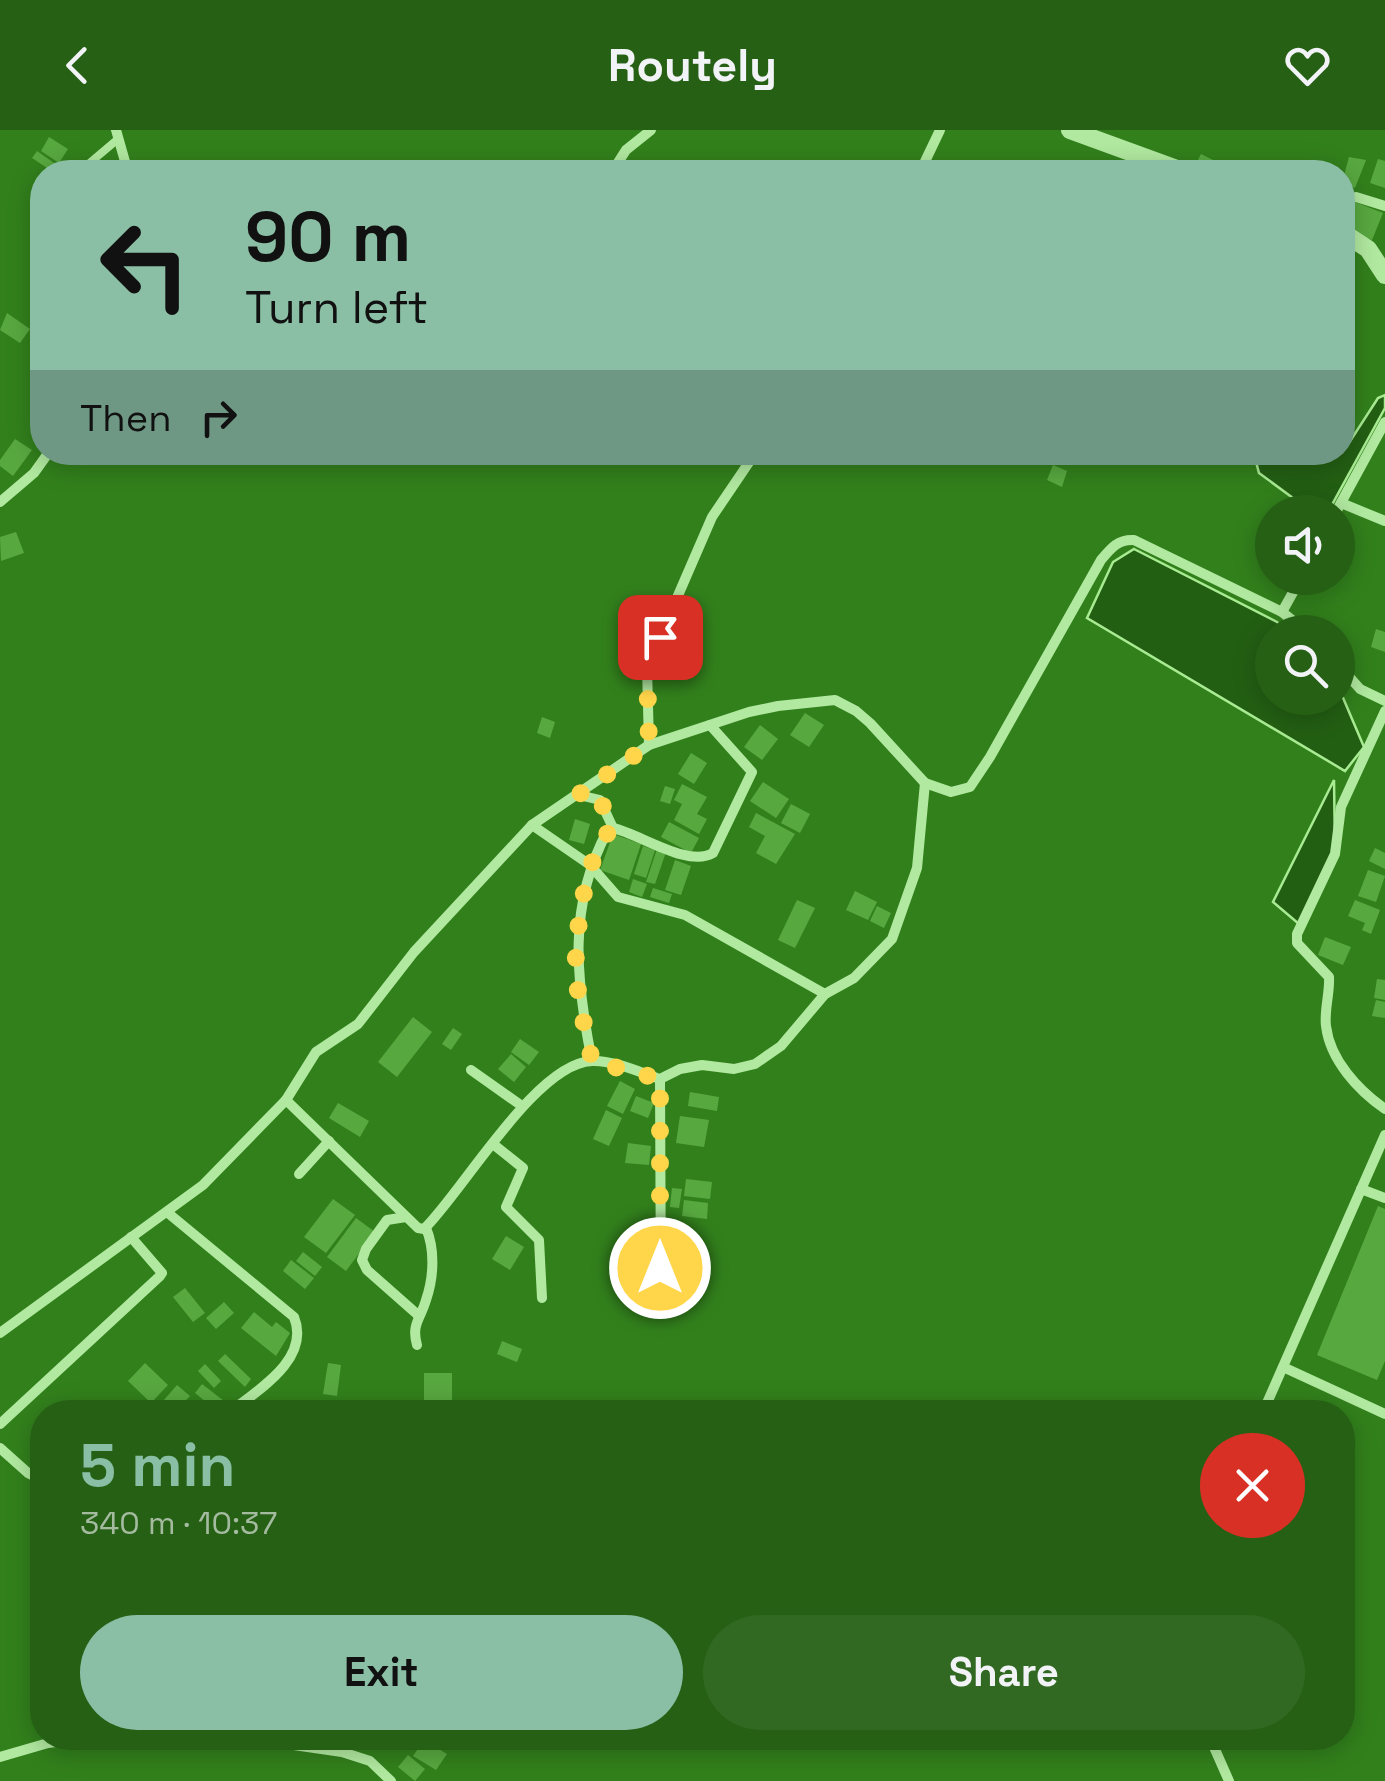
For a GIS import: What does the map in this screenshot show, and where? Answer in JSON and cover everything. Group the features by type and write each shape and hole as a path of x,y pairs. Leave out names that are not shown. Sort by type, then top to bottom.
{"street":[{"path":"620,160 650,130"},
{"path":"926,160 940,130"},
{"path":"1070,130 1152,160"},
{"path":"117,134 125,160"},
{"path":"1356,197 1385,206"},
{"path":"1355,240 1368,249 1385,275"},
{"path":"1346,495 1385,422"},
{"path":"0,502 40,465"},
{"path":"649,745 647,666 712,518 747,465"},
{"path":"1355,513 1385,521"},
{"path":"0,1333 203,1185 286,1100 316,1052 358,1024 414,952 532,825 649,745 778,706 835,700 870,723 926,783 951,792 970,787 976,781 1101,560 1119,542 1134,540 1286,615"},
{"path":"1282,612 1292,595"},
{"path":"1355,684 1385,701"},
{"path":"1385,711 1341,808 1335,854 1297,934 1297,943 1329,978 1325,1023 1330,1042 1352,1079 1366,1096 1385,1109"},
{"path":"578,795 600,800 613,828 682,854 700,858 714,853 752,772 710,726"},
{"path":"286,1100 406,1217 420,1229 426,1228 522,1106 570,1067 592,1061 660,1079 680,1069 702,1065 734,1069 755,1064 781,1046 825,994 854,978 892,939 917,868 926,783"},
{"path":"532,825 590,865 618,896 686,915 825,994"},
{"path":"592,1061 576,954 590,865 605,835 613,828"},
{"path":"471,1070 522,1106"},
{"path":"660,1079 661,1305"},
{"path":"1268,1400 1385,1135"},
{"path":"299,1174 329,1141"},
{"path":"493,1144 524,1168 506,1207 540,1240 542,1298"},
{"path":"1361,1189 1385,1198"},
{"path":"168,1212 294,1317 298,1326 296,1344 284,1366 244,1400"},
{"path":"406,1217 387,1220 362,1260 367,1270 418,1315"},
{"path":"416,1346 414,1330 427,1299 431,1269 432,1246 426,1228"},
{"path":"0,1424 160,1276 157,1265 131,1237"},
{"path":"1283,1367 1355,1400"},
{"path":"1355,1400 1385,1414"},
{"path":"0,1448 30,1474"},
{"path":"0,1756 30,1747"},
{"path":"330,1750 370,1761 391,1781"},
{"path":"1215,1750 1228,1781"}],"lane":[{"path":"90,160 117,134"}],"shaded area":[{"path":"1385,395 1385,408 1355,463 1355,434 1378,398"},
{"path":"1257,465 1354,465 1337,495 1289,495 1259,473"},
{"path":"1134,549 1263,615 1255,615 1255,715 1350,715 1364,747 1345,771 1087,618 1113,562"},
{"path":"1334,780 1335,850 1299,924 1273,902"}],"building":[{"path":"49,137 68,149 61,160 41,151"},
{"path":"37,151 50,160 35,160 32,158"},
{"path":"1349,157 1366,160 1355,188 1355,160 1348,160"},
{"path":"1378,159 1385,161 1385,188 1370,183"},
{"path":"1355,202 1383,213 1372,240 1355,234"},
{"path":"7,313 30,329 20,343 0,330"},
{"path":"15,439 30,449 13,476 0,466"},
{"path":"1053,465 1067,471 1062,487 1047,480"},
{"path":"16,532 24,553 1,561 0,537"},
{"path":"1376,629 1385,632 1385,652 1371,647"},
{"path":"805,713 824,725 809,747 790,735"},
{"path":"542,717 555,722 550,738 537,733"},
{"path":"760,725 778,739 762,760 744,747"},
{"path":"691,753 707,763 694,784 678,774"},
{"path":"763,782 789,799 776,818 750,801"},
{"path":"682,784 707,797 697,814 707,819 699,834 674,820 682,804 674,800"},
{"path":"665,786 675,789 670,804 660,801"},
{"path":"791,804 810,814 800,833 781,823"},
{"path":"756,813 795,834 776,864 756,853 765,836 749,827"},
{"path":"575,819 590,824 584,844 569,840"},
{"path":"669,822 699,838 691,853 661,837"},
{"path":"613,834 641,844 629,880 600,870"},
{"path":"643,846 655,850 646,878 634,874"},
{"path":"1375,848 1385,853 1385,869 1369,861"},
{"path":"657,849 666,852 655,884 646,882"},
{"path":"675,860 691,866 681,895 665,890"},
{"path":"1368,870 1385,876 1376,902 1358,896"},
{"path":"633,879 647,884 642,897 629,892"},
{"path":"653,888 672,894 669,903 650,897"},
{"path":"855,891 877,902 868,920 846,910"},
{"path":"797,900 815,908 795,948 778,940"},
{"path":"1355,900 1380,910 1371,934 1362,930 1365,923 1348,916"},
{"path":"877,906 891,913 884,928 870,921"},
{"path":"1325,937 1351,947 1343,965 1318,955"},
{"path":"1377,979 1385,980 1385,1000 1374,998"},
{"path":"1376,1000 1385,1002 1385,1018 1372,1016"},
{"path":"413,1017 432,1032 397,1077 378,1062"},
{"path":"453,1028 462,1034 451,1050 442,1044"},
{"path":"520,1039 539,1052 529,1065 511,1052"},
{"path":"511,1054 526,1067 514,1082 498,1069"},
{"path":"620,1081 635,1089 623,1114 607,1106"},
{"path":"690,1092 719,1097 717,1111 688,1106"},
{"path":"636,1096 654,1103 648,1118 630,1111"},
{"path":"338,1103 369,1121 360,1137 329,1118"},
{"path":"606,1110 622,1118 609,1146 593,1139"},
{"path":"680,1116 709,1120 704,1147 676,1143"},
{"path":"628,1143 651,1146 649,1165 625,1163"},
{"path":"686,1179 712,1182 710,1199 684,1196"},
{"path":"672,1188 682,1189 679,1208 670,1207"},
{"path":"333,1199 355,1215 326,1253 304,1237"},
{"path":"684,1200 708,1203 707,1219 682,1216"},
{"path":"1378,1206 1385,1209 1385,1361 1377,1380 1317,1355"},
{"path":"356,1218 375,1232 346,1271 327,1257"},
{"path":"506,1236 524,1247 510,1270 492,1259"},
{"path":"303,1252 322,1267 315,1276 296,1261"},
{"path":"291,1260 314,1278 305,1289 283,1271"},
{"path":"185,1288 205,1313 193,1322 173,1297"},
{"path":"224,1302 234,1313 216,1329 206,1318"},
{"path":"254,1312 272,1327 276,1322 290,1333 276,1356 241,1328"},
{"path":"502,1341 522,1349 517,1362 497,1354"},
{"path":"225,1354 251,1379 245,1387 218,1361"},
{"path":"145,1363 168,1385 154,1400 148,1400 128,1381"},
{"path":"328,1363 341,1365 337,1396 323,1394"},
{"path":"205,1364 221,1381 214,1388 198,1371"},
{"path":"424,1373 452,1373 452,1400 424,1400"},
{"path":"202,1384 223,1400 204,1400 195,1393"},
{"path":"177,1385 190,1396 186,1400 164,1400"},
{"path":"417,1750 440,1750 447,1754 436,1770 413,1756"},
{"path":"408,1755 425,1769 415,1781 398,1767"}],"route":[{"path":"660,637 647,666 649,745 578,795 600,800 613,828 608,830 590,865 576,954 592,1061 660,1079 660,1268"}]}
